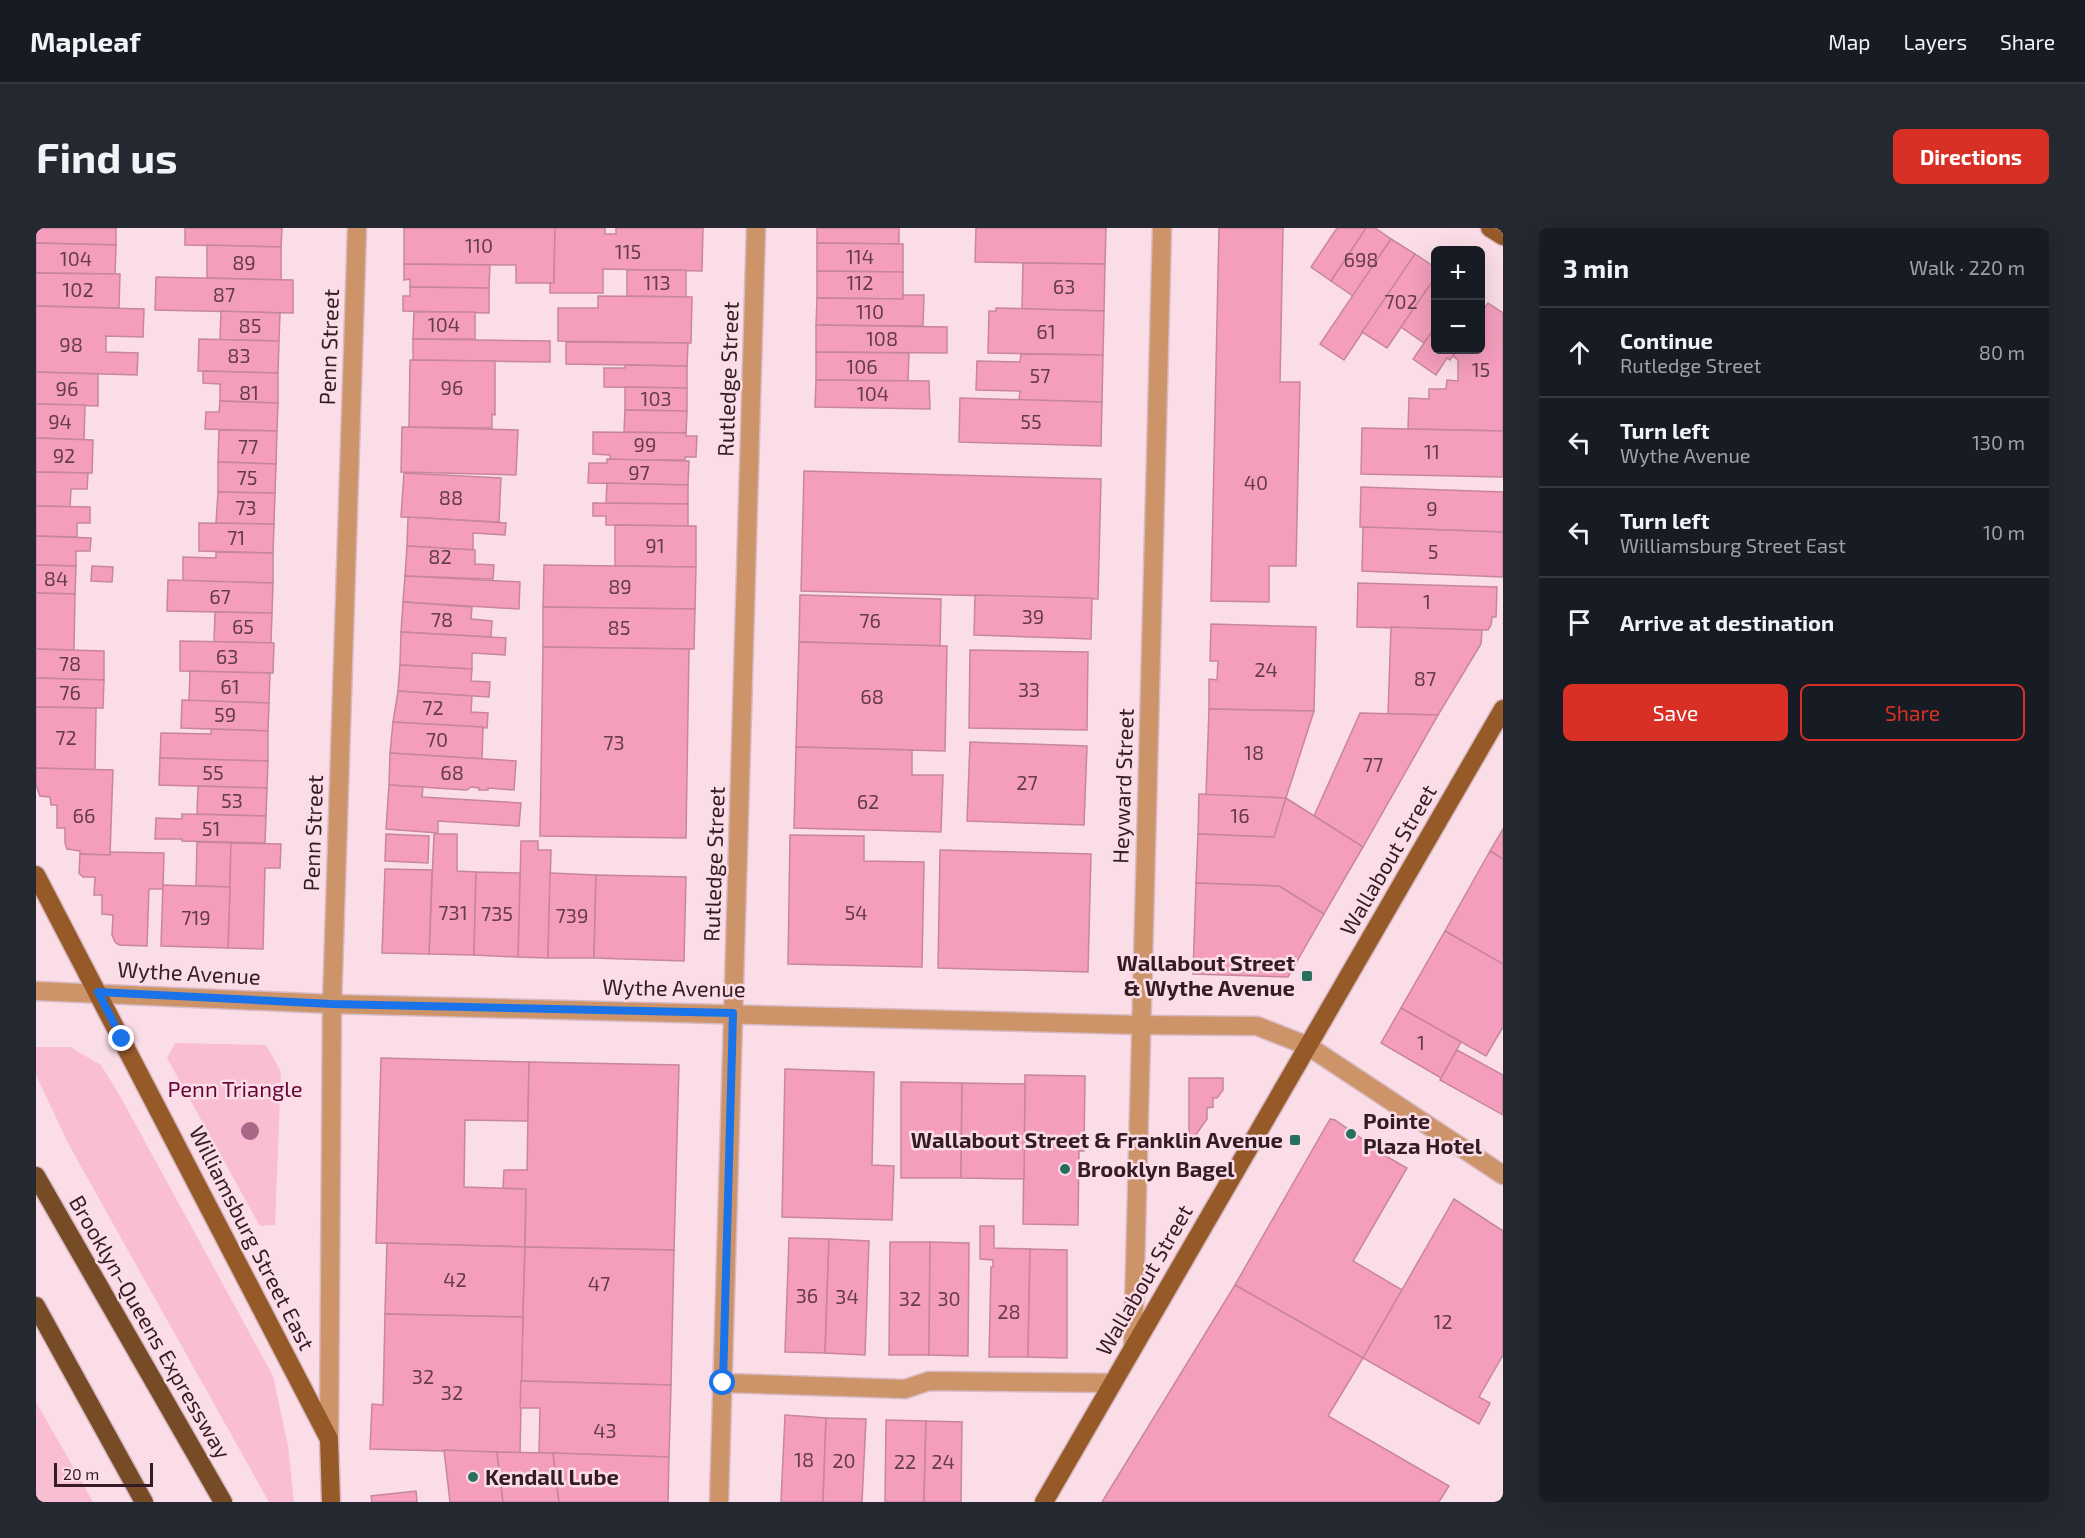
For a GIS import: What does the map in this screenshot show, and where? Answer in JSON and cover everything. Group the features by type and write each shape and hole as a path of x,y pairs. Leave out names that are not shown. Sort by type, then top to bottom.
{"highway":[{"name":"Brooklyn-Queens Expressway","path":"36,1176 223,1502"},
{"path":"36,1306 144,1502"}],"main road":[{"path":"1490,228 1503,236"},
{"name":"Wallabout Street","path":"1044,1502 1503,710"},
{"name":"Williamsburg Street East","path":"36,875 329,1439 331,1502"}],"street":[{"name":"Penn Street","path":"329,1439 332,1004 357,228"},
{"name":"Rutledge Street","path":"719,1502 756,228"},
{"name":"Heyward Street","path":"1133,1346 1162,228"},
{"name":"Wythe Avenue","path":"36,991 332,1004 1257,1026 1308,1046 1503,1175"},
{"path":"723,1383 905,1389 929,1381 1112,1383"}],"green space":[{"name":"Penn Triangle","path":"175,1043 266,1045 281,1072 275,1225 260,1226 167,1058"},
{"path":"36,1047 70,1047 101,1065 120,1096 273,1376 288,1446 294,1502 269,1502 69,1145 36,1075"},
{"path":"36,1402 93,1502 36,1502"}],"building":[{"path":"36,228 116,228 116,245 36,243"},
{"path":"185,228 282,228 281,247 185,245"},
{"path":"404,228 555,228 554,283 516,283 516,265 404,264"},
{"path":"555,228 605,228 605,234 616,234 616,228 703,228 702,271 603,269 603,293 550,293 550,283 554,283"},
{"path":"817,228 899,228 899,244 817,243"},
{"path":"976,228 1106,228 1105,264 975,262"},
{"path":"1219,228 1283,228 1280,382 1300,382 1296,566 1269,566 1269,602 1211,601"},
{"path":"1337,228 1366,228 1331,281 1311,267"},
{"path":"1366,228 1375,228 1391,239 1353,296 1331,281"},
{"path":"1391,239 1415,254 1344,360 1320,344"},
{"path":"36,243 116,245 115,274 36,273"},
{"path":"817,243 903,244 903,272 817,271"},
{"path":"207,245 281,247 281,280 207,278"},
{"path":"1415,254 1431,265 1431,283 1387,348 1362,332"},
{"path":"1023,263 1105,264 1104,311 1022,309"},
{"path":"404,264 490,265 489,288 410,287 410,279 404,280"},
{"path":"627,270 686,270 686,297 627,296"},
{"path":"817,271 903,272 903,299 817,298"},
{"path":"36,273 120,274 119,308 36,306"},
{"path":"156,277 293,280 293,313 155,310"},
{"path":"1431,283 1431,333 1424,343 1401,327"},
{"path":"410,287 489,288 489,313 403,311 403,296 410,296"},
{"path":"903,295 924,295 923,326 816,325 817,298 903,299"},
{"path":"598,296 692,297 691,343 558,341 558,308 598,308"},
{"path":"1488,303 1503,313 1503,431 1408,429 1409,398 1429,399 1429,389 1446,389 1447,380 1458,381 1458,360 1453,356 1454,354 1485,354 1485,307"},
{"path":"36,306 144,309 143,337 106,336 106,352 138,353 137,375 36,372"},
{"path":"996,308 1104,311 1103,355 988,353 989,311 996,311"},
{"path":"221,311 280,313 279,341 220,340"},
{"path":"414,312 475,312 475,339 413,339"},
{"path":"816,325 947,327 947,353 816,352"},
{"path":"1431,333 1431,354 1454,354 1450,360 1447,358 1436,375 1413,359"},
{"path":"199,339 279,341 278,373 198,371"},
{"path":"413,339 550,341 550,362 413,360"},
{"path":"566,342 688,343 687,366 566,364"},
{"path":"816,352 909,353 908,381 816,380"},
{"path":"1021,354 1103,355 1102,402 1019,400 1020,391 976,390 977,361 1020,362"},
{"path":"410,360 495,361 495,415 492,414 492,428 409,427"},
{"path":"625,365 687,366 687,388 604,387 604,368 625,368"},
{"path":"203,371 278,373 278,403 220,401 220,384 203,383"},
{"path":"36,372 98,374 98,406 36,404"},
{"path":"816,380 929,381 930,409 815,407"},
{"path":"625,387 687,388 687,411 625,410"},
{"path":"960,398 1102,402 1101,446 959,442"},
{"path":"220,401 278,403 277,431 205,429 206,412 219,412"},
{"path":"36,404 85,405 84,440 36,438"},
{"path":"625,410 687,411 686,433 624,432"},
{"path":"402,427 518,430 516,475 401,472"},
{"path":"1362,428 1503,431 1503,477 1361,474"},
{"path":"219,430 277,431 276,464 218,462"},
{"path":"593,432 686,433 686,436 697,436 696,457 685,457 685,460 610,460 610,455 593,454"},
{"path":"36,438 93,440 92,473 36,472"},
{"path":"607,459 689,461 688,485 588,483 589,463 607,463"},
{"path":"218,462 276,464 275,493 218,492"},
{"path":"804,471 1101,479 1098,599 801,591"},
{"path":"36,472 88,473 87,489 71,489 70,507 36,506"},
{"path":"404,473 501,478 499,522 401,517"},
{"path":"607,483 688,485 688,504 606,503"},
{"path":"1361,487 1503,492 1503,532 1360,527"},
{"path":"218,492 275,493 274,524 216,523"},
{"path":"593,503 688,504 688,526 606,525 606,516 593,516"},
{"path":"36,506 90,507 90,523 77,523 77,537 36,536"},
{"path":"408,517 506,523 505,535 473,533 473,550 407,546"},
{"path":"199,523 274,524 273,553 199,551"},
{"path":"615,525 696,526 696,567 615,566"},
{"path":"1363,527 1503,532 1503,577 1362,571"},
{"path":"36,536 91,538 90,551 76,551 76,566 36,565"},
{"path":"407,546 475,550 475,564 494,565 493,579 405,576"},
{"path":"216,552 273,553 273,583 183,581 183,557 216,558"},
{"path":"36,565 76,566 75,594 36,593"},
{"path":"544,565 696,567 695,609 543,607"},
{"path":"92,566 113,567 112,582 91,581"},
{"path":"405,576 520,582 519,609 403,602"},
{"path":"168,580 273,583 272,613 167,611"},
{"path":"1358,583 1497,587 1496,617 1492,617 1488,630 1357,627"},
{"path":"36,593 75,594 74,650 36,649"},
{"path":"800,595 941,599 940,646 799,642"},
{"path":"975,595 1092,598 1091,639 974,635"},
{"path":"403,602 472,607 471,619 492,621 491,637 401,632"},
{"path":"543,607 695,609 694,649 543,647"},
{"path":"215,612 272,613 271,643 214,642"},
{"path":"1211,624 1316,627 1314,711 1209,709 1209,679 1217,680 1218,661 1210,661"},
{"path":"1391,627 1482,630 1481,644 1438,715 1388,714"},
{"path":"401,632 506,638 505,655 472,653 472,669 400,665"},
{"path":"180,641 274,643 273,673 180,671"},
{"path":"799,642 947,646 945,751 796,747"},
{"path":"543,647 689,649 686,838 540,836"},
{"path":"36,649 104,651 104,680 36,678"},
{"path":"970,650 1088,652 1087,730 969,728"},
{"path":"400,665 472,669 471,681 490,682 489,697 398,691"},
{"path":"190,671 270,673 269,703 189,701"},
{"path":"36,678 104,680 103,708 36,707"},
{"path":"398,691 472,696 471,712 488,713 487,728 393,722"},
{"path":"182,700 269,703 268,731 181,728"},
{"path":"36,707 96,708 95,770 36,768"},
{"path":"1209,709 1314,711 1286,798 1206,795"},
{"path":"1360,713 1438,715 1363,847 1314,816"},
{"path":"393,722 483,727 482,759 390,753"},
{"path":"211,729 268,731 268,761 160,758 161,733 211,734"},
{"path":"970,742 1087,746 1084,825 967,821"},
{"path":"796,747 912,750 912,775 943,775 941,832 794,828"},
{"path":"390,753 516,761 514,790 488,788 488,790 479,790 479,788 471,787 467,790 389,785"},
{"path":"160,758 268,761 267,788 159,785"},
{"path":"36,768 113,770 110,855 80,854 80,851 67,849 65,828 57,828 57,805 51,805 50,797 40,796 36,785"},
{"path":"389,785 423,787 422,797 521,803 519,826 438,821 438,833 386,829"},
{"path":"198,786 267,788 266,816 197,814"},
{"path":"1199,794 1286,798 1274,837 1198,834"},
{"path":"1286,798 1363,847 1324,914 1279,886 1196,883 1198,834 1274,837"},
{"path":"182,814 266,816 265,843 155,839 156,818 182,819"},
{"path":"1503,829 1503,859 1490,851"},
{"path":"386,834 429,836 428,863 385,861"},
{"path":"434,834 457,834 457,871 476,872 474,955 429,954"},
{"path":"790,835 864,836 864,861 924,862 922,967 788,964"},
{"path":"521,841 538,841 538,850 551,850 548,958 518,957"},
{"path":"197,842 231,843 230,887 196,886"},
{"path":"231,843 281,844 280,868 265,868 263,949 228,948"},
{"path":"940,850 1091,854 1088,972 938,968"},
{"path":"1490,851 1503,859 1503,964 1445,931"},
{"path":"110,852 164,853 163,889 149,889 147,946 119,945 115,942 112,935 113,915 102,914 102,895 94,895 95,877 83,877 79,873 80,854 110,855"},
{"path":"385,869 432,870 429,954 382,953"},
{"path":"476,872 520,873 518,957 474,955"},
{"path":"550,873 596,875 594,958 548,958"},
{"path":"596,875 686,877 684,961 594,958"},
{"path":"1196,883 1279,886 1324,914 1288,977 1193,974"},
{"path":"163,885 230,887 228,948 161,946"},
{"path":"1445,931 1503,964 1503,1027 1486,1056 1401,1008"},
{"path":"1401,1008 1461,1042 1441,1078 1381,1043"},
{"path":"1457,1050 1503,1075 1503,1115 1440,1080"},
{"path":"381,1058 529,1062 528,1121 465,1120 464,1187 526,1189 525,1247 376,1243"},
{"path":"529,1062 679,1065 674,1250 525,1247 526,1189 503,1188 504,1170 527,1170"},
{"path":"785,1069 874,1072 872,1165 894,1166 892,1220 782,1217"},
{"path":"1025,1075 1085,1076 1084,1151 1079,1151 1078,1225 1023,1224"},
{"path":"1189,1078 1223,1078 1223,1090 1217,1098 1213,1098 1213,1107 1207,1108 1207,1119 1195,1136 1189,1136"},
{"path":"901,1082 962,1083 961,1178 901,1178"},
{"path":"962,1083 1025,1084 1024,1179 961,1178"},
{"path":"1330,1119 1335,1120 1375,1150 1407,1168 1353,1261 1402,1290 1363,1358 1235,1285"},
{"path":"1454,1199 1503,1231 1503,1355 1479,1397 1490,1403 1479,1424 1363,1358"},
{"path":"980,1226 994,1226 994,1248 1030,1249 1028,1357 989,1357 993,1260 980,1259"},
{"path":"789,1238 829,1239 825,1353 785,1352"},
{"path":"829,1239 869,1241 865,1355 825,1353"},
{"path":"890,1242 930,1242 929,1355 889,1355"},
{"path":"930,1242 969,1243 968,1356 929,1355"},
{"path":"387,1243 525,1247 523,1317 385,1314"},
{"path":"525,1247 674,1250 671,1385 521,1381"},
{"path":"1030,1249 1067,1250 1067,1358 1028,1357"},
{"path":"1235,1285 1363,1358 1328,1416 1449,1486 1439,1502 1102,1502"},
{"path":"385,1314 523,1317 520,1453 370,1449 372,1404 383,1405"},
{"path":"521,1381 671,1385 669,1457 539,1453 540,1408 520,1408"},
{"path":"785,1415 826,1418 823,1502 781,1502"},
{"path":"826,1418 866,1419 862,1502 823,1502"},
{"path":"886,1420 926,1421 924,1502 885,1502"},
{"path":"926,1421 962,1422 961,1502 924,1502"},
{"name":"Kendall Lube","path":"444,1450 497,1452 503,1502 450,1502"},
{"path":"497,1452 553,1453 559,1502 503,1502"},
{"path":"553,1453 669,1457 668,1502 559,1502"},
{"path":"416,1491 417,1502 372,1502 371,1496"}],"place":[{"name":"Wallabout Street & Wythe Avenue","path":"1307,976"},
{"name":"Pointe Plaza Hotel","path":"1351,1134"},
{"name":"Wallabout Street & Franklin Avenue","path":"1295,1140"},
{"name":"Brooklyn Bagel","path":"1065,1169"},
{"name":"Kendall Lube","path":"473,1477"}],"route":[{"path":"122,1039 98,992 332,1004 733,1013 723,1383"}]}
